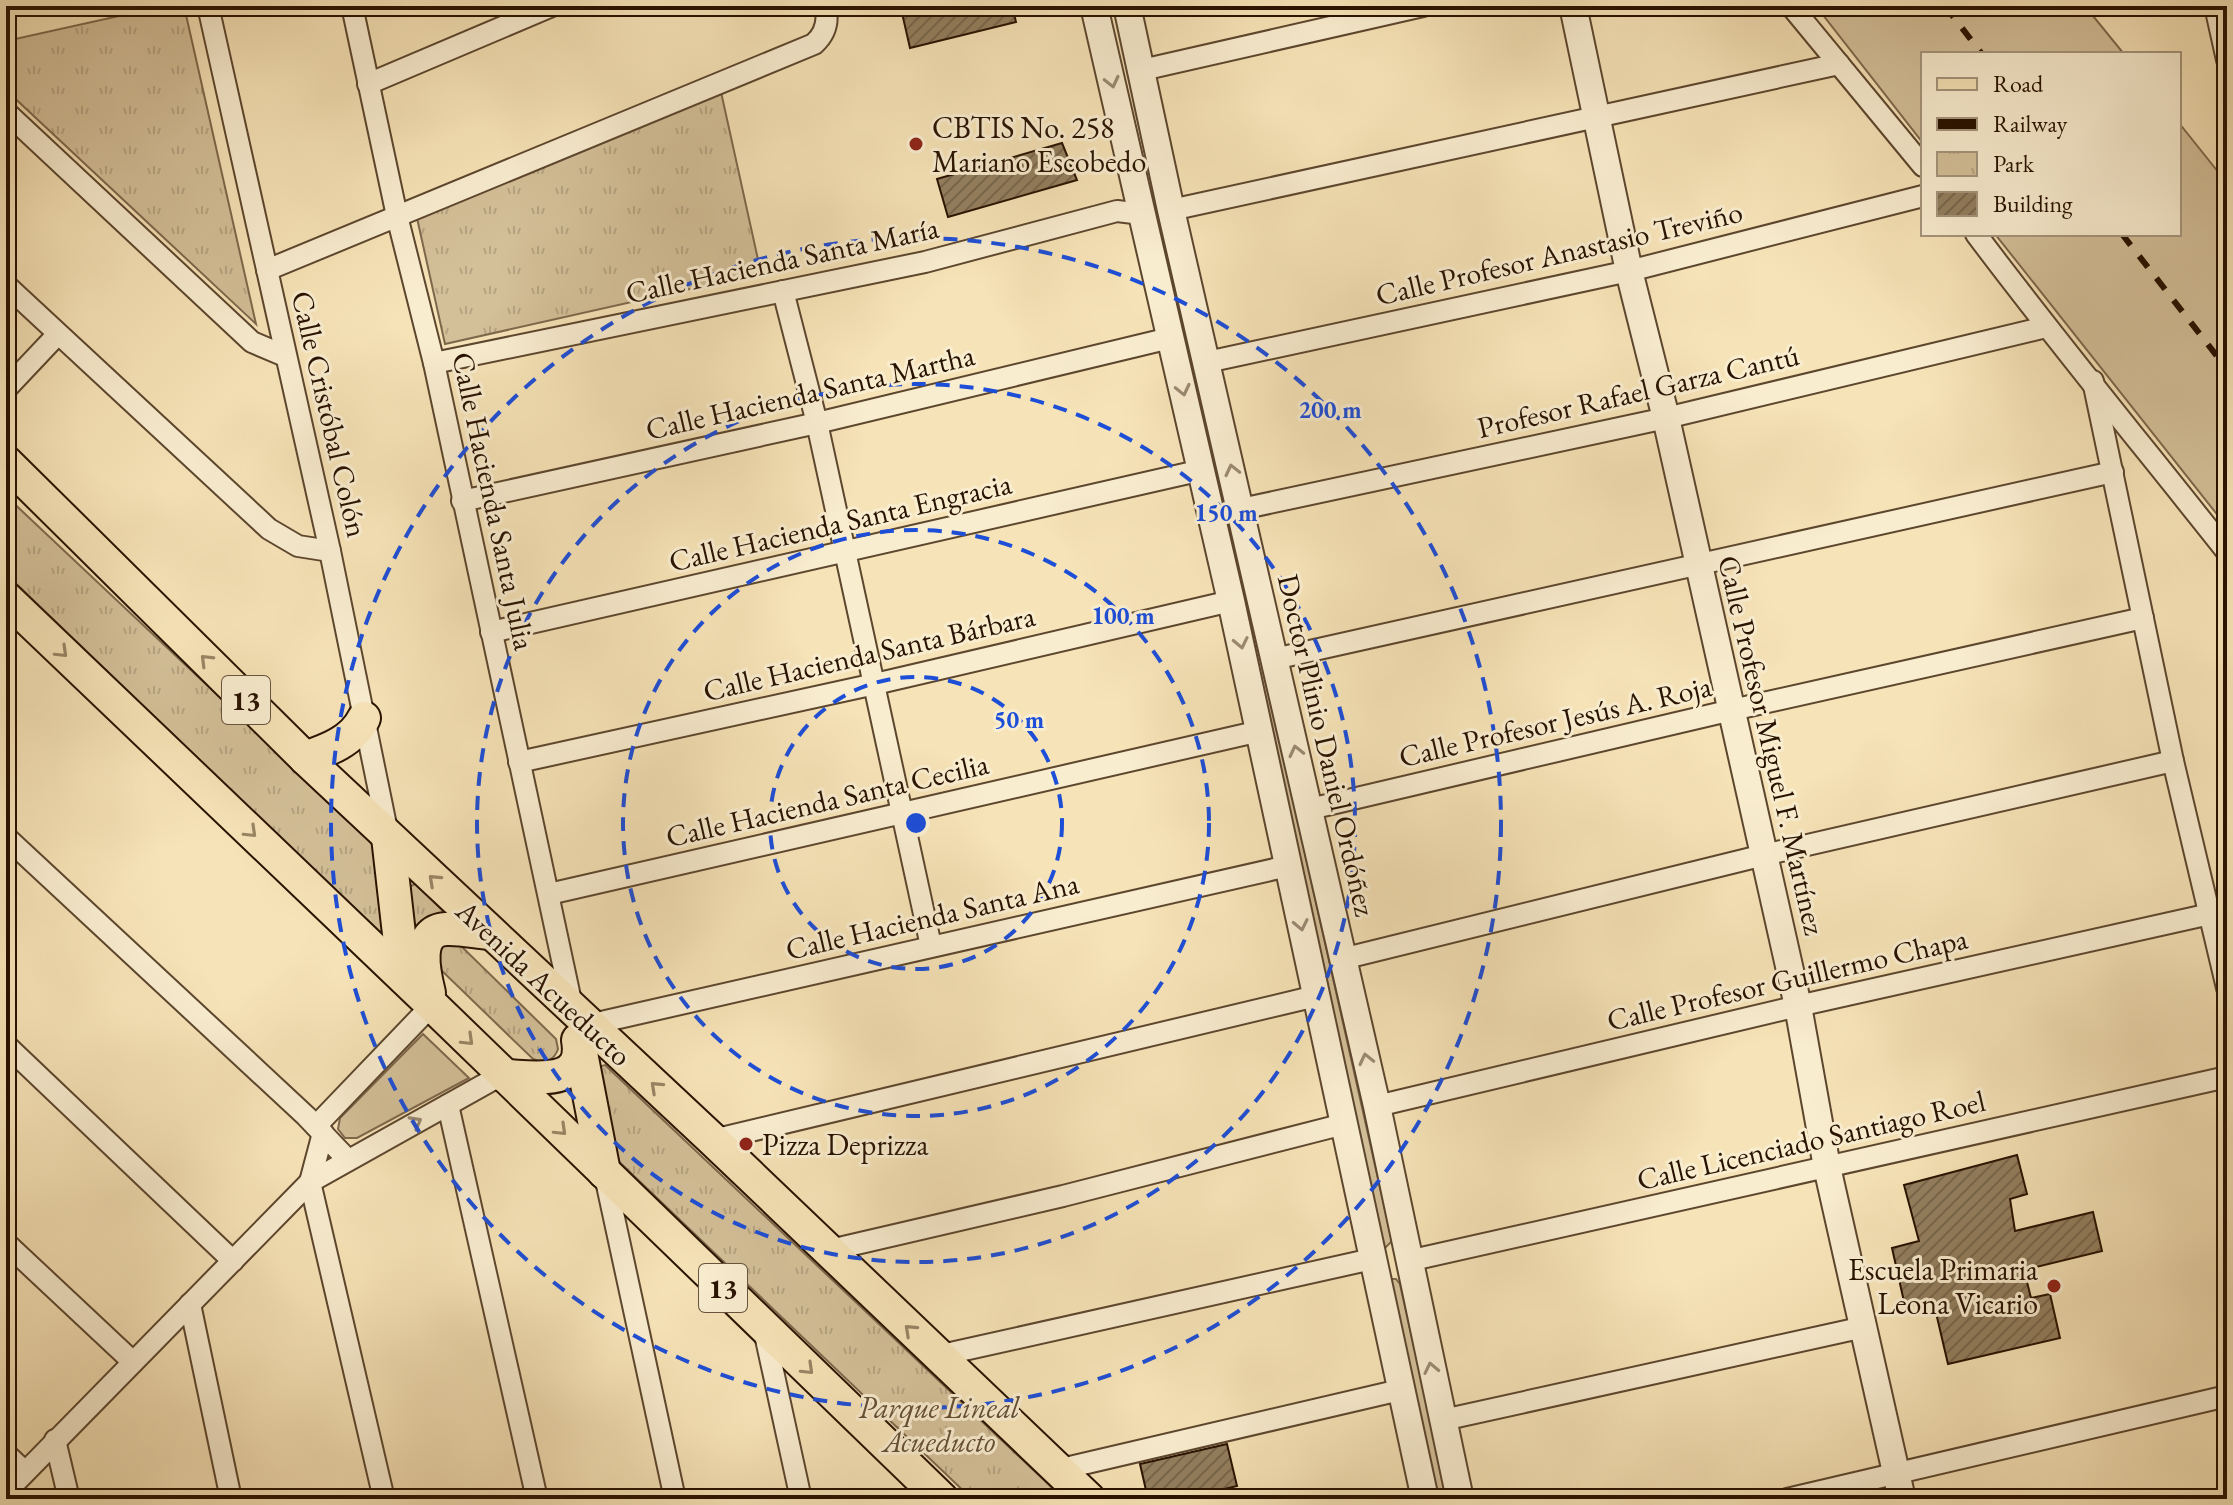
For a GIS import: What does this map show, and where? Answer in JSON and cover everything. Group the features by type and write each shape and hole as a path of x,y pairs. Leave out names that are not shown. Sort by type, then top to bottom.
{"main road":[{"name":"Avenida Acueducto","path":"6,462 305,758 490,933 581,1029 713,1140 1089,1499"},
{"name":"13","path":"6,598 942,1499"},
{"path":"305,758 343,741 359,728 364,718"},
{"path":"388,837 404,978"},
{"path":"432,1005 423,953 432,936 437,931 447,929 490,933"},
{"path":"504,1075 549,1077 565,1074 576,1065 581,1029"},
{"path":"581,1029 604,1172"}],"street":[{"name":"Calle Cristóbal Colón","path":"208,6 330,551 388,837"},
{"name":"Calle Hacienda Santa Julia","path":"352,6 581,1029"},
{"path":"368,84 552,6"},
{"path":"267,270 814,44 824,32 825,6"},
{"name":"Doctor Plinio Daniel Ordóñez","path":"1094,6 1260,731 1425,1499"},
{"name":"Doctor Plinio Daniel Ordóñez","path":"1127,6 1377,1106 1460,1499"},
{"path":"1142,70 1423,6"},
{"name":"Calle Profesor Miguel F. Martínez","path":"1573,6 1629,271 1666,418 1798,1006 1827,1167 1900,1487"},
{"path":"1791,6 1921,164"},
{"path":"2218,7 2227,60"},
{"path":"1142,214 1839,64"},
{"path":"6,112 252,342 285,356"},
{"name":"Calle Profesor Anastasio Treviño","path":"1207,362 1629,271 1921,197"},
{"name":"Calle Hacienda Santa María","path":"434,363 925,262 1117,211 1142,214"},
{"path":"1978,236 2046,327 2093,381 2227,552"},
{"path":"6,285 269,529 298,546 330,551"},
{"path":"783,291 817,423 931,946"},
{"name":"Profesor Rafael Garza Cantú","path":"1241,509 1666,418 2046,327"},
{"path":"6,389 57,335"},
{"name":"Calle Hacienda Santa Martha","path":"462,501 817,423 1170,338"},
{"path":"2093,381 2173,761 2227,988"},
{"name":"Calle Hacienda Santa Engracia","path":"491,632 1202,470"},
{"path":"1274,659 2113,472"},
{"name":"Calle Hacienda Santa Bárbara","path":"519,762 875,684 1231,601"},
{"name":"Calle Profesor Jesús A. Roja","path":"1310,809 2143,618"},
{"name":"Calle Hacienda Santa Cecilia","path":"549,894 1260,731"},
{"path":"1342,959 1764,855 2173,761"},
{"path":"6,837 348,1160"},
{"name":"Calle Hacienda Santa Ana","path":"581,1029 1288,866"},
{"name":"Calle Profesor Guillermo Chapa","path":"1377,1106 1798,1006 2210,914"},
{"path":"713,1140 1316,996"},
{"path":"384,1499 310,1182 319,1130 432,1005"},
{"path":"6,1045 233,1261"},
{"path":"6,1492 310,1182 504,1075"},
{"name":"Calle Licenciado Santiago Roel","path":"1408,1261 2227,1077"},
{"path":"448,1105 537,1499"},
{"path":"826,1251 1063,1196 1344,1124"},
{"path":"604,1172 675,1499"},
{"path":"6,1243 133,1362"},
{"path":"937,1356 1372,1259 1408,1261"},
{"path":"190,1304 231,1499"},
{"path":"763,1326 801,1499"},
{"path":"1443,1420 1864,1327"},
{"path":"1057,1470 1400,1390"},
{"path":"1787,1499 1900,1487 2227,1396"},
{"path":"55,1440 69,1499"},
{"path":"6,1454 25,1472"}],"green space":[{"path":"164,6 184,6 256,324 6,90 6,41"},
{"path":"1816,6 2085,6 2122,52 1921,52 1921,140"},
{"path":"721,92 761,273 445,344 417,218"},
{"path":"2181,126 2227,183 2227,527 1997,236 2181,236"},
{"path":"1158,217 1163,221 1392,1241 1386,1247 1382,1245 1154,219"},
{"path":"6,496 382,850 383,931 378,932 6,574"},
{"path":"414,884 453,921 417,946 408,889"},
{"path":"442,944 460,945 556,1039 558,1049 551,1059 533,1059 440,969 435,951"},
{"path":"423,1034 469,1078 357,1138 345,1138 338,1129 340,1118"},
{"name":"Parque Lineal Acueducto","path":"605,1065 1064,1499 972,1499 611,1154 598,1067"},
{"path":"1392,1279 1400,1284 1448,1499 1436,1499 1389,1281"}],"building":[{"path":"931,6 1012,6 1016,22 910,48 902,13"},
{"path":"1062,143 1077,180 948,217 937,179"},
{"path":"2017,1155 2027,1194 2010,1199 2015,1231 2093,1212 2102,1251 2024,1270 2031,1298 2050,1294 2060,1338 1948,1364 1933,1300 1905,1306 1892,1248 1919,1241 1904,1185"},
{"path":"1227,1444 1237,1486 1182,1499 1148,1499 1140,1464"}],"railway":[{"path":"1945,6 1980,52"},
{"path":"2124,236 2227,369"}],"place":[{"name":"CBTIS No. 258 Mariano Escobedo","path":"916,144"},
{"name":"Pizza Deprizza","path":"746,1144"},
{"name":"Escuela Primaria Leona Vicario","path":"2054,1286"}]}
